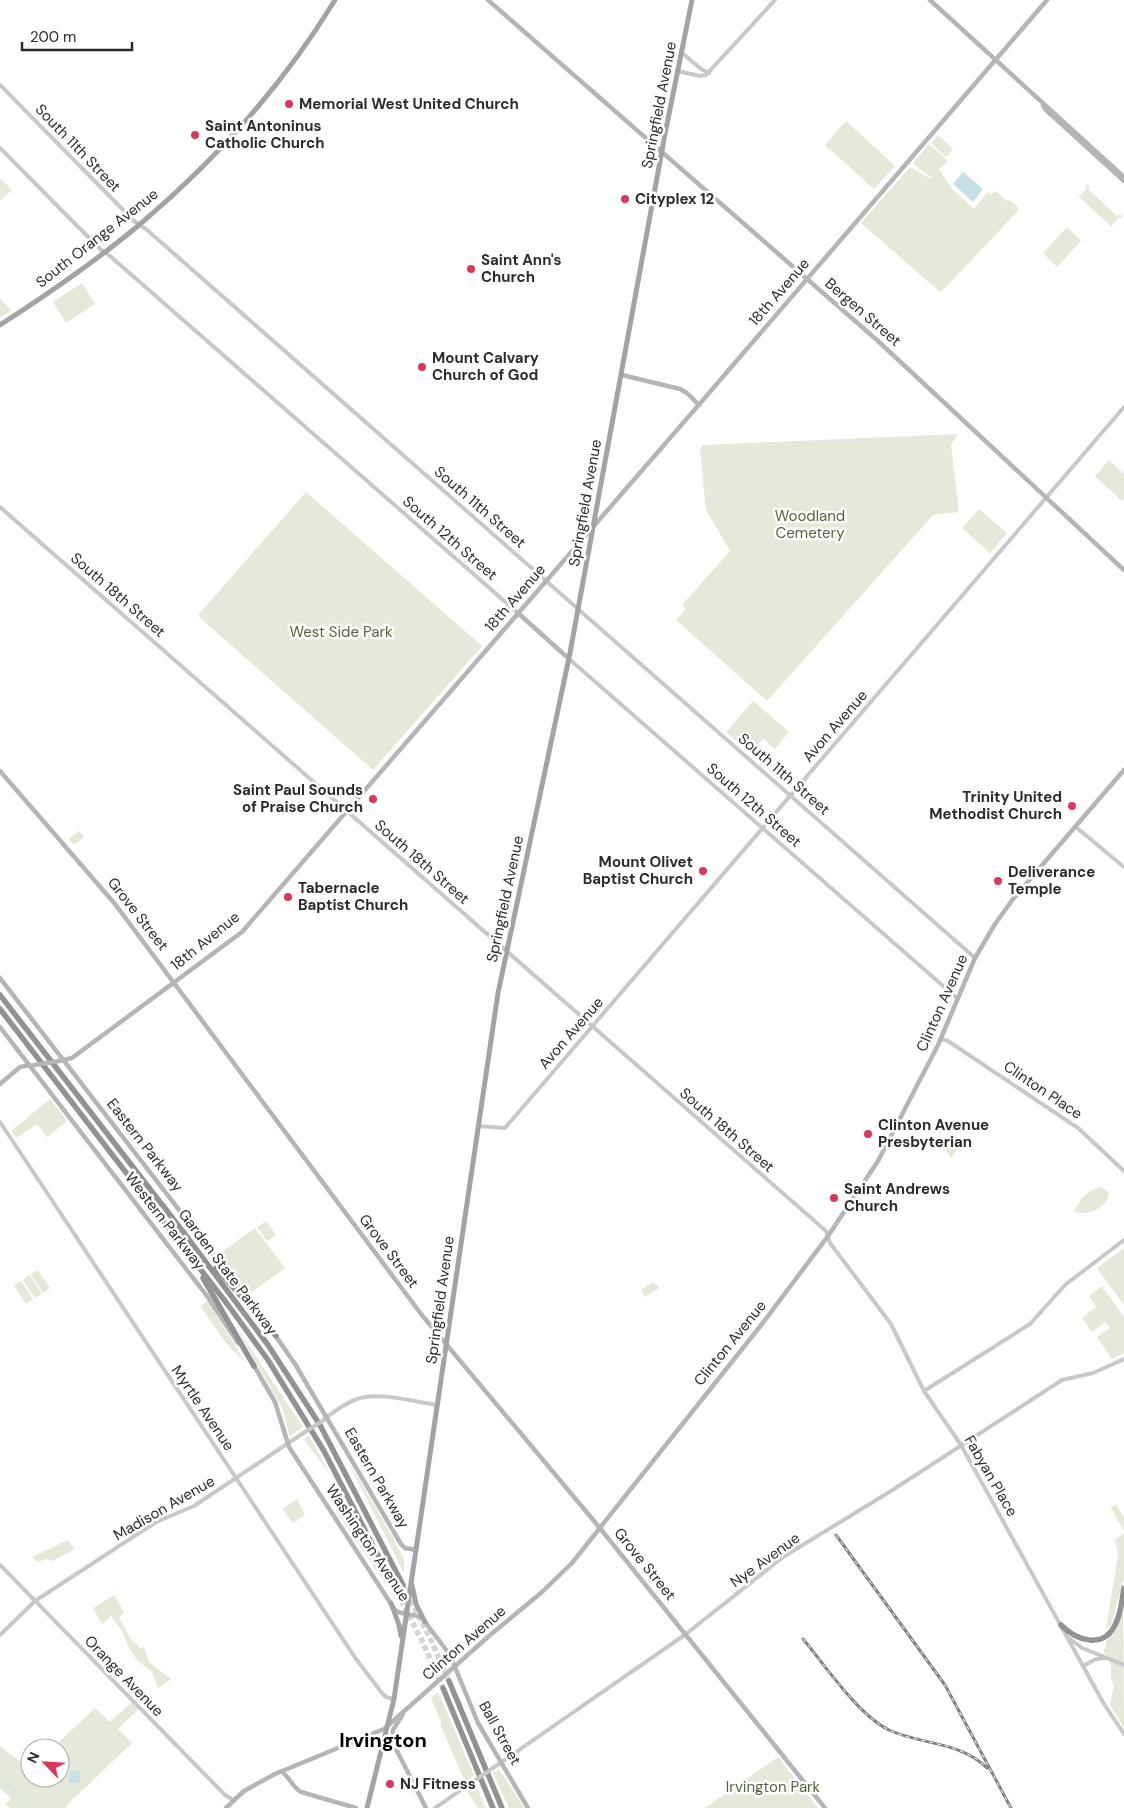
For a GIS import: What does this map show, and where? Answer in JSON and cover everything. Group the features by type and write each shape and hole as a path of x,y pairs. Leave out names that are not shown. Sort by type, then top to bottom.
{"highway":[{"name":"Garden State Parkway","path":"0,995 253,1323 302,1396 336,1454 403,1585"},
{"name":"Garden State Parkway","path":"0,1009 252,1338 297,1405 330,1462 401,1600"},
{"path":"184,1233 276,1336"},
{"path":"190,1255 254,1366"},
{"path":"1061,1624 1072,1634 1082,1639 1095,1640 1106,1636 1117,1622 1124,1588"},
{"path":"449,1681 502,1808"},
{"path":"443,1688 493,1808"}],"main road":[{"name":"South Orange Avenue","path":"0,325 139,225 203,166 247,119 288,67 335,0"},
{"name":"Bergen Street","path":"488,0 878,341 1124,570"},
{"name":"Springfield Avenue","path":"367,1808 394,1699 498,993 578,608 677,71 692,0"},
{"path":"930,0 1124,181"},
{"name":"18th Avenue","path":"0,1084 20,1067 72,1058 242,932 1047,0"},
{"path":"1043,105 1047,106 1124,177"},
{"path":"622,375 680,389 699,405"},
{"name":"South 12th Street","path":"518,613 568,658"},
{"name":"Clinton Avenue","path":"226,1808 250,1787 281,1771 388,1726 562,1574 762,1324 828,1236 878,1161 941,1039 975,958 995,924 1008,905 1124,770"},
{"name":"Grove Street","path":"0,771 116,904 420,1314 599,1527 825,1808"},
{"name":"Eastern Parkway","path":"0,978 61,1060 276,1336 291,1357 325,1419 401,1544 405,1548 416,1550"},
{"name":"Western Parkway","path":"0,1027 32,1065 207,1296 254,1366 275,1402 287,1444"},
{"name":"Washington Avenue","path":"287,1444 397,1612 419,1616 446,1649 455,1666"},
{"path":"412,1577 415,1602 425,1622"},
{"path":"391,1603 399,1626 402,1646"},
{"name":"Ball Street","path":"455,1666 476,1717 528,1808"},
{"path":"409,1707 393,1730 392,1739 426,1808"},
{"path":"281,1771 288,1775 294,1787 301,1792 356,1808"}],"street":[{"path":"677,71 700,76 709,73 775,0"},
{"path":"682,53 701,69 709,73"},
{"name":"South 11th Street","path":"0,85 139,225 975,958"},
{"name":"South 12th Street","path":"0,148 104,252 518,613"},
{"name":"Avon Avenue","path":"478,1126 505,1128 1124,407"},
{"name":"South 18th Street","path":"0,507 826,1231 828,1236"},
{"name":"South 12th Street","path":"568,658 958,999"},
{"path":"1076,827 1124,867"},
{"name":"Clinton Place","path":"941,1039 948,1041 986,1065 1078,1128 1124,1171"},
{"name":"Myrtle Avenue","path":"0,1122 360,1664 383,1695 394,1699"},
{"name":"Fabyan Place","path":"828,1236 830,1243 891,1324 924,1392 961,1445 1104,1704 1124,1734"},
{"path":"924,1392 1030,1324 1065,1285 1124,1240"},
{"name":"Nye Avenue","path":"435,1808 686,1634 783,1557 891,1491 1062,1380 1093,1373 1124,1359"},
{"name":"Madison Avenue","path":"0,1635 35,1601 156,1522 194,1506 350,1402 366,1396 372,1396 437,1405"},
{"name":"Orange Avenue","path":"0,1565 221,1792 233,1800"},
{"path":"1066,1635 1078,1646 1124,1664"},
{"path":"1083,1666 1098,1659 1110,1659"}],"green space":[{"path":"846,121 895,166 874,189 825,145"},
{"path":"938,135 953,149 946,157 931,143"},
{"path":"929,144 948,161 939,169 953,190 974,209 988,192 991,195 995,191 1018,207 1018,211 942,291 939,291 861,223 910,167 931,179 933,178 913,163"},
{"path":"0,178 12,190 0,201"},
{"path":"1087,184 1090,187 1089,190 1117,216 1120,214 1122,216 1121,219 1119,217 1112,225 1113,228 1077,195 1080,196 1087,188 1085,186"},
{"path":"1067,227 1081,241 1057,267 1043,253"},
{"path":"82,283 95,304 66,323 53,302"},
{"path":"0,298 11,310 0,318"},
{"name":"Woodland Cemetery","path":"958,434 951,445 959,512 933,515 767,701 676,620 685,609 683,604 730,551 706,510 700,449 703,445"},
{"path":"1109,460 1124,474 1124,499 1122,501 1095,476"},
{"name":"West Side Park","path":"306,492 482,646 374,769 199,617 199,614"},
{"path":"979,509 1007,533 990,553 962,528"},
{"path":"753,701 789,732 775,749 763,739 750,753 726,732"},
{"path":"79,831 84,837 74,845 69,839"},
{"path":"50,1099 67,1121 47,1137 37,1124 16,1138 11,1131"},
{"path":"937,1137 956,1150 952,1157 950,1157"},
{"path":"1101,1187 1109,1194 1104,1204 1090,1212 1074,1212 1084,1196 1092,1190"},
{"path":"266,1221 276,1235 267,1241 257,1227"},
{"path":"255,1228 285,1268 249,1294 219,1254"},
{"path":"1124,1248 1124,1305 1097,1268"},
{"path":"38,1270 50,1288 43,1293 31,1274"},
{"path":"30,1275 42,1294 35,1298 23,1280"},
{"path":"21,1281 33,1299 26,1304 14,1285"},
{"path":"654,1282 659,1288 645,1297 641,1290"},
{"path":"1102,1286 1124,1317 1124,1353 1112,1359 1097,1337 1110,1328 1105,1322 1092,1332 1082,1318 1096,1307 1089,1296"},
{"path":"208,1301 245,1362 229,1347 200,1306"},
{"path":"233,1322 303,1427 290,1436 282,1408"},
{"path":"309,1435 330,1474 304,1440"},
{"path":"345,1456 404,1559 404,1573"},
{"path":"297,1499 305,1515 293,1523 282,1509"},
{"path":"1116,1504 1122,1515 1124,1514 1124,1531 1111,1508"},
{"path":"346,1505 389,1589 337,1512"},
{"path":"1124,1533 1124,1578 1111,1625 1106,1629 1118,1554 1115,1540"},
{"path":"68,1540 74,1549 53,1561 46,1559 38,1562 32,1557"},
{"path":"114,1595 124,1612 119,1618 132,1641 141,1648 144,1647 149,1662 171,1679 158,1688 152,1672 137,1660 128,1646 123,1632 111,1616 102,1624 93,1608"},
{"path":"1123,1613 1124,1728 1110,1705 1114,1685 1111,1679 1111,1665 1104,1652 1106,1641"},
{"path":"438,1692 474,1775 465,1782 431,1698"},
{"path":"133,1701 140,1708 118,1729 132,1743 65,1808 10,1808 6,1804 11,1798 0,1788 0,1746 20,1761 20,1788 70,1788 70,1738 64,1738 95,1708 110,1722"},
{"name":"Irvington Park","path":"778,1757 818,1808 705,1808"},
{"path":"499,1769 524,1808 509,1808 493,1773"},
{"path":"476,1784 485,1808 478,1808 467,1791"}],"water":[{"path":"963,172 983,189 973,202 953,184"},
{"path":"70,1771 80,1771 80,1783 70,1783"}],"waterway":[{"path":"0,1779 37,1808"}],"tunnel":[{"path":"403,1585 449,1681"},
{"path":"401,1600 443,1688"}],"railway":[{"path":"836,1535 945,1685 1011,1808"},
{"path":"803,1639 854,1701 877,1723 901,1735 953,1748 976,1759 987,1768"}],"place":[{"name":"Memorial West United Church","path":"289,104"},
{"name":"Saint Antoninus Catholic Church","path":"195,135"},
{"name":"Cityplex 12","path":"625,199"},
{"name":"Saint Ann's Church","path":"471,269"},
{"name":"Mount Calvary Church of God","path":"422,367"},
{"name":"Saint Paul Sounds of Praise Church","path":"373,799"},
{"name":"Trinity United Methodist Church","path":"1072,806"},
{"name":"Mount Olivet Baptist Church","path":"703,871"},
{"name":"Deliverance Temple","path":"998,881"},
{"name":"Tabernacle Baptist Church","path":"288,897"},
{"name":"Clinton Avenue Presbyterian","path":"868,1134"},
{"name":"Saint Andrews Church","path":"834,1198"},
{"name":"NJ Fitness","path":"390,1784"}],"district":[{"name":"Irvington","path":"383,1740"}]}
